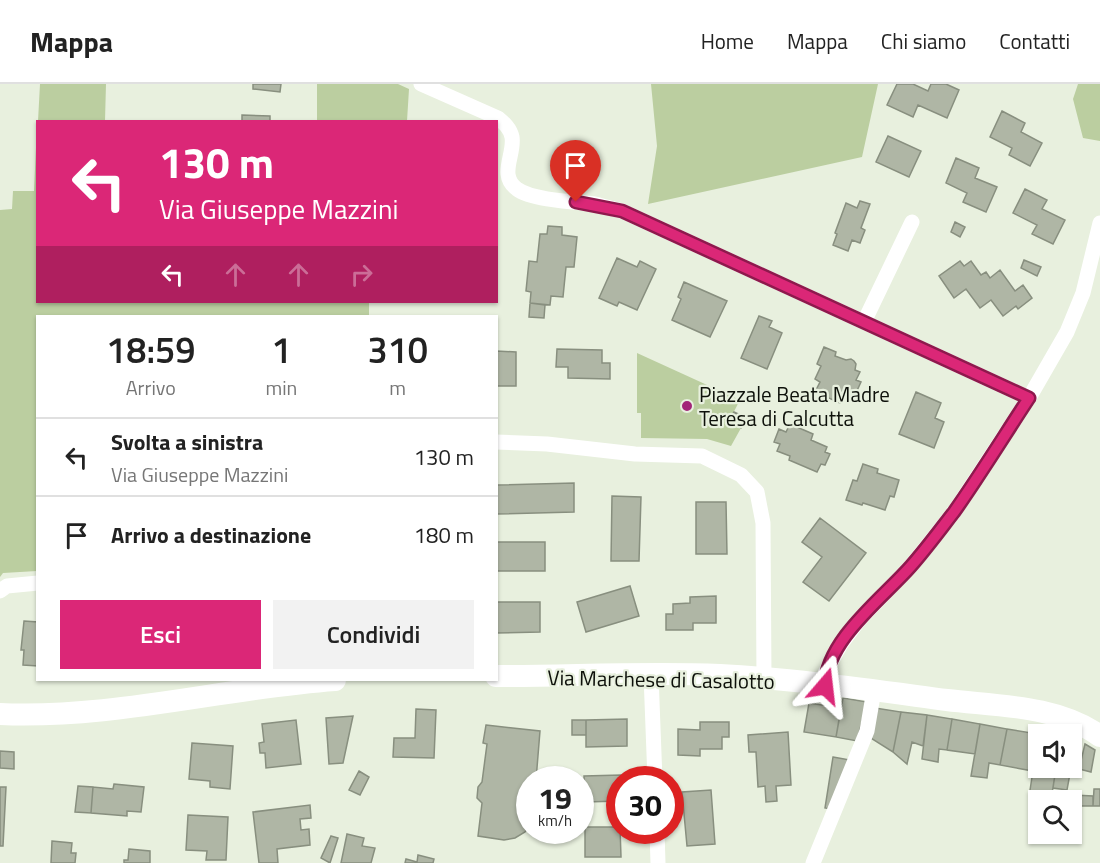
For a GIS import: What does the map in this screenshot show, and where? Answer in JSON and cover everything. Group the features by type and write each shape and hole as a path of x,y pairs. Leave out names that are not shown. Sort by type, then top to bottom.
{"street":[{"path":"421,84 498,118 507,126 512,138 507,169 509,183 518,191 622,211 1029,398"},
{"path":"864,322 912,222"},
{"path":"825,686 825,673 841,644 860,619 911,566 954,512 1029,398 1067,332 1083,293 1100,222"},
{"path":"498,442 546,444 635,454 702,456 741,475 757,492 763,523 764,679"},
{"path":"0,591 7,586 36,583"},
{"path":"651,675 654,766"},
{"name":"Via Marchese di Casalotto","path":"498,676 719,675 764,679 874,690 1037,711 1065,717 1100,736"},
{"path":"0,714 79,714 286,683 319,681"},
{"path":"813,863 867,731 874,690"},
{"path":"657,844 658,863"}],"green space":[{"path":"40,84 106,84 105,120 38,120"},
{"path":"317,84 398,84 409,89 407,120 317,120"},
{"path":"651,84 878,84 862,157 648,204 657,146"},
{"path":"1078,84 1100,84 1100,141 1083,138 1073,99"},
{"path":"36,148 36,303 369,303 369,315 36,315 36,571 3,573 0,577 0,210 12,209 13,191 34,191"},
{"name":"Piazzale Beata Madre Teresa di Calcutta","path":"637,353 740,400 729,421 741,428 731,446 707,439 641,438 641,413 637,413"}],"building":[{"path":"253,84 281,84 280,92 253,89"},
{"path":"897,84 913,84 928,91 931,84 946,84 959,90 947,118 918,105 913,117 887,105"},
{"path":"1002,111 1025,123 1021,132 1042,143 1030,166 1009,155 1012,148 990,137"},
{"path":"242,115 270,116 270,120 242,120"},
{"path":"888,136 921,151 909,177 876,162"},
{"path":"956,158 979,168 975,178 997,187 986,212 963,202 967,193 946,183"},
{"path":"1025,189 1047,200 1042,209 1065,220 1053,244 1032,234 1037,225 1013,213"},
{"path":"860,201 870,204 861,228 865,230 860,243 852,240 848,251 833,245 846,203 857,208"},
{"path":"955,222 965,227 960,237 951,232"},
{"path":"548,226 562,227 562,235 577,237 574,267 566,267 563,297 551,296 550,305 530,303 531,292 526,291 529,261 537,262 540,234 547,234"},
{"path":"617,258 637,267 640,261 656,269 637,310 619,302 617,306 599,298"},
{"path":"1024,260 1041,267 1037,276 1021,268"},
{"path":"960,261 964,266 971,261 981,275 986,272 990,278 1000,270 1015,291 1023,285 1032,298 1018,309 1016,306 1003,316 991,300 980,308 966,289 954,298 939,276"},
{"path":"684,282 727,301 710,337 672,320 681,299 678,297"},
{"path":"530,303 545,305 544,318 529,317"},
{"path":"759,316 772,321 769,327 782,333 767,369 741,358"},
{"path":"824,347 836,352 835,356 854,361 855,370 860,372 856,380 861,382 855,395 845,391 840,403 815,392 820,382 815,379 821,366 817,364"},
{"path":"557,349 602,350 602,363 610,363 610,379 568,378 568,367 556,367"},
{"path":"498,351 516,352 516,386 498,386"},
{"path":"916,392 941,403 935,418 944,422 934,448 899,434"},
{"path":"734,412 747,418 741,428 729,421"},
{"path":"790,424 813,434 811,440 827,447 825,452 830,454 825,465 821,464 817,472 789,460 790,456 777,451 780,444 774,442 779,429 786,432"},
{"path":"863,464 878,469 877,473 899,480 894,497 890,496 885,510 846,500 853,480 857,481"},
{"path":"574,483 574,512 498,514 498,485"},
{"path":"612,496 641,497 639,561 611,561"},
{"path":"696,502 726,502 727,554 696,554"},
{"path":"820,518 866,553 829,601 803,582 822,557 802,542"},
{"path":"498,542 545,542 545,571 498,571"},
{"path":"630,586 639,616 586,632 577,602"},
{"path":"716,596 716,623 693,623 693,630 666,630 666,614 673,614 673,604 690,603 690,597"},
{"path":"498,602 540,602 540,632 498,633"},
{"path":"24,621 36,622 36,666 23,665 24,650 21,650"},
{"path":"843,698 867,702 857,741 836,737"},
{"path":"809,703 841,708 836,737 804,732"},
{"path":"875,708 901,712 893,752 869,737"},
{"path":"416,709 436,710 434,758 393,757 394,738 415,738"},
{"path":"901,712 927,715 923,746 912,742 907,764 893,752"},
{"path":"927,715 952,719 947,750 939,749 938,762 922,759"},
{"path":"353,716 343,763 329,764 326,718"},
{"path":"627,719 627,746 586,747 586,720"},
{"path":"952,719 980,724 975,754 947,750"},
{"path":"296,720 301,764 266,768 265,753 260,753 259,743 264,742 262,724"},
{"path":"572,720 586,720 586,735 572,735"},
{"path":"700,722 729,722 729,737 722,737 722,749 700,749 700,756 678,755 678,729 700,730"},
{"path":"980,724 1007,729 1000,765 989,763 987,778 971,776"},
{"path":"486,725 540,731 537,766 516,766 515,838 504,840 478,836 482,803 477,798 478,787 482,782 487,744 483,743"},
{"path":"1007,729 1028,732 1028,770 1000,765"},
{"path":"788,732 791,785 776,786 777,801 766,802 765,786 758,787 756,752 749,752 748,735"},
{"path":"192,743 233,746 230,789 210,787 210,781 189,779"},
{"path":"1085,744 1095,750 1091,772 1082,770"},
{"path":"0,751 14,752 14,769 0,768"},
{"path":"833,757 850,760 831,809 825,808"},
{"path":"359,771 369,777 360,795 349,790"},
{"path":"606,775 606,801 594,802 594,776"},
{"path":"1032,778 1054,778 1053,790 1030,790"},
{"path":"1054,778 1069,778 1067,790 1053,788"},
{"path":"114,784 144,787 141,812 127,811 127,816 91,813 93,787 113,789"},
{"path":"78,786 93,787 91,813 75,812"},
{"path":"0,787 6,787 3,846 0,846"},
{"path":"1094,789 1100,789 1100,806 1093,806"},
{"path":"711,790 715,844 687,846 684,792"},
{"path":"1082,795 1093,796 1093,806 1082,806"},
{"path":"310,805 311,818 300,819 301,830 309,829 310,845 277,849 278,863 259,863 253,812"},
{"path":"188,815 228,817 226,860 206,860 207,851 186,850"},
{"path":"594,827 606,827 606,844 621,844 621,857 585,857 585,844 594,844"},
{"path":"347,834 364,838 362,846 375,848 371,863 341,863"},
{"path":"331,836 338,838 330,863 321,858"},
{"path":"52,841 72,843 71,853 76,853 75,863 51,863"},
{"path":"129,849 150,851 150,863 124,863 124,860 128,860"},
{"path":"418,855 434,859 433,863 405,863 406,859 417,862"}],"place":[{"name":"Piazzale Beata Madre Teresa di Calcutta","path":"687,406"}],"route":[{"path":"576,202 622,211 1029,398 954,512 911,566 860,619 841,644 825,673 825,686"}]}
